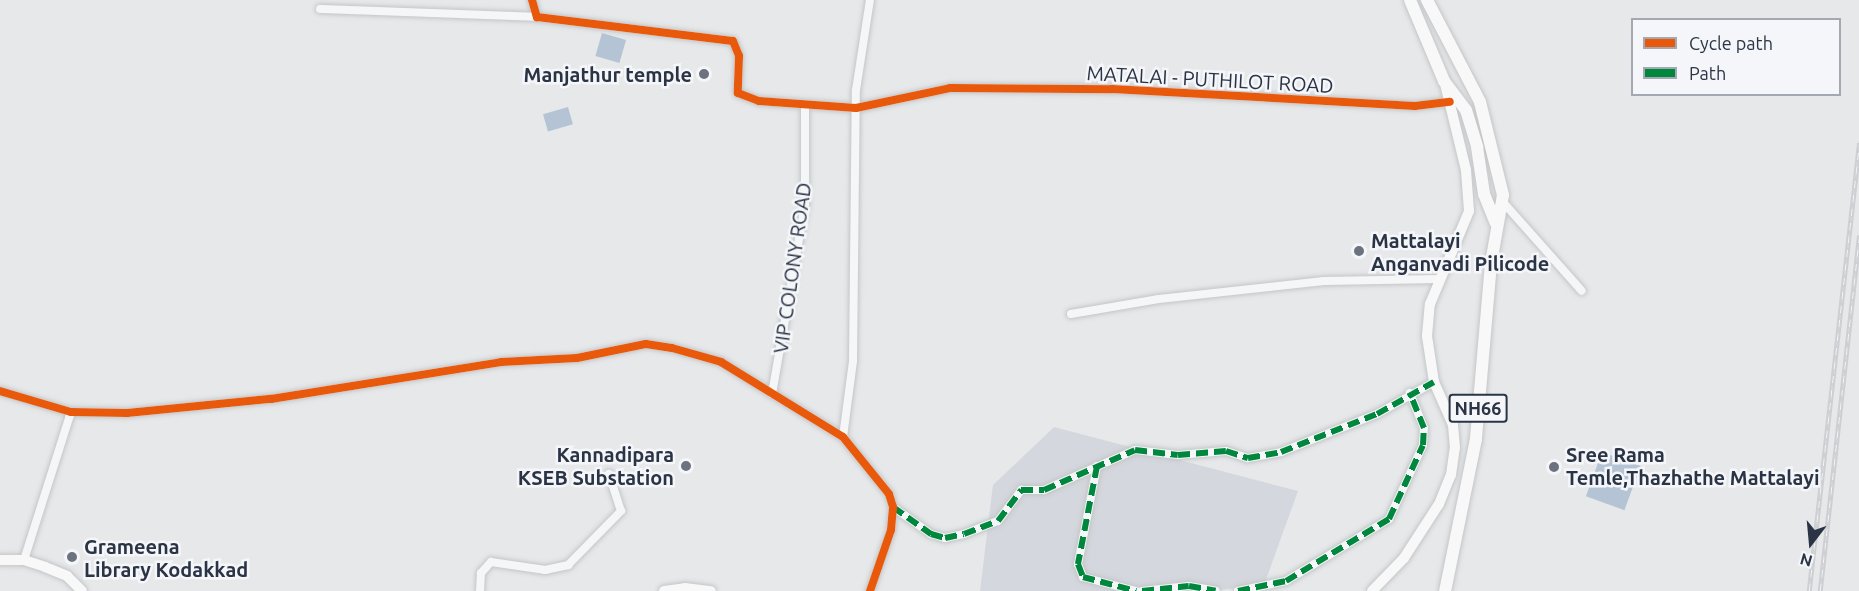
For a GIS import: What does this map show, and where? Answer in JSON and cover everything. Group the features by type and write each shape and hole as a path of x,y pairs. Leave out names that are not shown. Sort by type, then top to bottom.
{"highway":[{"name":"NH66","path":"1410,0 1444,81 1466,110 1477,147 1484,194 1496,224"},
{"name":"NH66","path":"1427,0 1480,102 1493,145 1502,201 1496,224 1476,439 1445,591"}],"main road":[{"name":"NH66","path":"1372,591 1404,558 1439,504 1451,475 1455,448 1453,424 1434,382 1427,336 1430,304 1469,211 1466,170 1444,81"},
{"path":"0,560 24,560 67,576 82,591"},
{"path":"664,591 685,588 711,591"}],"street":[{"path":"320,9 537,17 532,0"},
{"path":"843,437 853,361 856,108 870,0"},
{"name":"MATALAI - PUTHILOT ROAD","path":"537,17 728,39 738,46 738,93 743,98 805,105 856,108 950,88 1112,89 1415,106 1450,102"},
{"name":"VIP COLONY ROAD","path":"772,394 804,204 805,105"},
{"path":"1502,201 1582,291"},
{"path":"1071,314 1159,299 1324,280 1440,279"},
{"path":"0,391 71,412 127,413 270,399 501,362 577,358 646,344 721,362 843,437 889,494 893,507 891,530 870,591"},
{"path":"893,507 931,534 945,538 964,534 998,521 1021,490 1044,490 1135,450 1178,455 1226,451 1248,458 1281,452 1377,414 1410,393 1434,382"},
{"path":"1238,591 1286,581 1389,519 1423,445 1424,428 1410,393"},
{"path":"24,560 71,412"},
{"path":"1097,466 1078,564 1083,577 1136,591"},
{"path":"480,591 481,573 491,562 545,570 568,565 621,512 609,474"},
{"path":"1142,591 1190,586 1216,591"}],"shaded area":[{"path":"1054,427 1298,491 1264,585 1213,591 980,591 993,485"}],"water":[{"path":"602,33 626,40 619,63 595,56"},
{"path":"568,107 573,124 548,131 543,114"},
{"path":"1602,452 1641,466 1624,510 1586,496"}],"railway":[{"path":"1809,591 1859,143"},
{"path":"1820,591 1859,235"}],"marked path":[{"path":"893,507 931,534 945,538 964,534 998,521 1021,490 1044,490 1135,450 1178,455 1226,451 1248,458 1281,452 1377,414 1434,382"},
{"path":"1238,591 1286,581 1389,519 1423,445 1424,428 1410,393"},
{"path":"1097,466 1078,564 1083,577 1136,591"},
{"path":"1142,591 1189,586 1216,591"}],"cycle path":[{"path":"532,0 537,17 733,41 739,56 738,93 759,101 856,108 950,88 1112,89 1415,106 1450,102"},
{"path":"0,391 71,412 127,413 271,399 501,362 577,358 646,344 672,348 721,362 843,437 889,494 893,507 891,530 870,591"}],"place":[{"name":"Manjathur temple","path":"704,74"},
{"name":"Mattalayi Anganvadi Pilicode","path":"1359,251"},
{"name":"Kannadipara KSEB Substation","path":"686,466"},
{"name":"Sree Rama Temle,Thazhathe Mattalayi","path":"1554,467"},
{"name":"Grameena Library Kodakkad","path":"72,557"}]}
